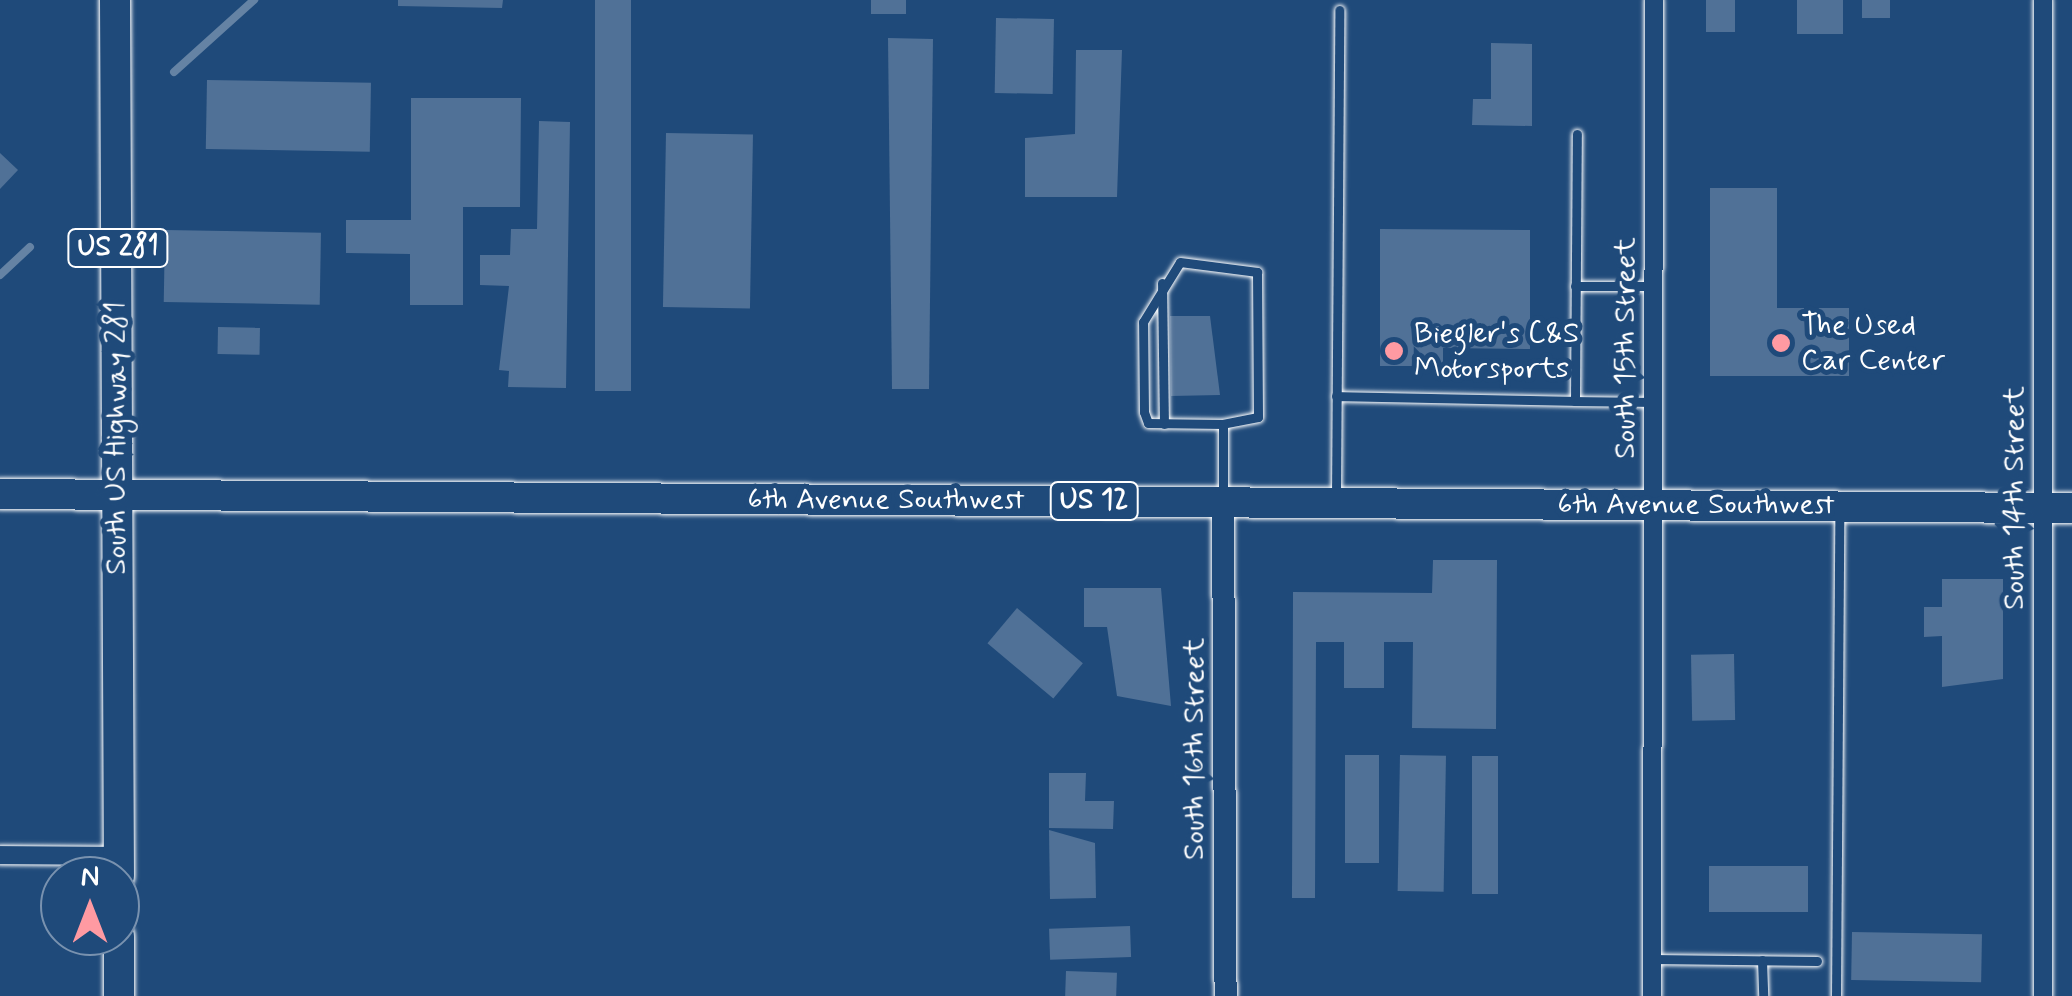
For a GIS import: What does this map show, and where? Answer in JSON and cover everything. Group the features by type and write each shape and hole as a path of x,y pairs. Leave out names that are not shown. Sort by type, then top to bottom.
{"highway":[{"name":"South US Highway 281","path":"115,0 119,856"},
{"name":"6th Avenue Southwest","path":"0,494 2057,508"},
{"path":"119,956 119,996"}],"street":[{"name":"South 15th Street","path":"1652,996 1654,0"},
{"name":"South 14th Street","path":"2043,0 2057,508 2043,996"},
{"name":"South 16th Street","path":"1223,501 1226,996"},
{"path":"0,855 40,859"}],"lane":[{"path":"1336,502 1339,10"},
{"path":"1575,402 1576,134"},
{"path":"1180,262 1256,272 1258,418 1223,424 1148,422 1143,322 1162,280 1180,262"},
{"path":"1162,280 1164,424"},
{"path":"1576,286 1653,286"},
{"path":"1336,396 1653,402"},
{"path":"1223,424 1223,501"},
{"path":"1836,996 1839,506"},
{"path":"1652,959 1817,961"},
{"path":"1762,960 1763,996"}],"building":[{"path":"398,0 503,0 502,8 398,6"},
{"path":"595,0 631,0 631,391 595,391"},
{"path":"871,0 906,0 906,14 871,14"},
{"path":"1706,0 1735,0 1735,32 1706,32"},
{"path":"1797,0 1843,0 1843,34 1797,34"},
{"path":"1862,0 1890,0 1890,18 1862,18"},
{"path":"996,18 1054,19 1053,94 995,93"},
{"path":"888,38 933,39 929,389 892,389"},
{"path":"1491,43 1532,44 1532,126 1472,125 1473,99 1491,99"},
{"path":"1076,50 1122,50 1117,197 1025,197 1025,138 1075,134"},
{"path":"207,80 371,83 370,152 206,149"},
{"path":"411,98 521,98 520,207 463,207 463,305 410,305 410,254 346,253 346,220 411,220"},
{"path":"539,121 570,122 566,388 508,387 509,371 499,370 509,286 480,285 480,255 510,255 511,229 537,229"},
{"path":"666,133 753,135 750,308 663,307"},
{"path":"0,153 18,170 0,189"},
{"path":"1710,188 1777,188 1777,308 1849,308 1849,376 1710,376"},
{"path":"1380,229 1530,230 1530,349 1443,348 1443,366 1380,366"},
{"path":"165,230 321,233 320,305 164,302"},
{"path":"1170,316 1210,316 1220,395 1171,396"},
{"path":"218,327 260,328 260,355 218,354"},
{"path":"1433,560 1497,560 1496,729 1412,728 1413,642 1384,642 1384,688 1344,688 1344,642 1316,642 1315,898 1292,898 1293,592 1432,593"},
{"path":"1942,579 2003,579 2003,679 1942,687 1942,636 1924,637 1924,607 1942,607"},
{"path":"1084,588 1161,588 1171,706 1117,696 1107,627 1084,627"},
{"path":"1017,608 1083,663 1053,699 987,643"},
{"path":"1734,654 1735,720 1692,721 1691,655"},
{"path":"1345,755 1379,755 1379,863 1345,863"},
{"path":"1400,755 1446,756 1444,892 1398,891"},
{"path":"1472,756 1498,756 1498,894 1472,894"},
{"path":"1049,773 1086,773 1085,801 1114,801 1113,829 1049,828"},
{"path":"1049,830 1095,843 1096,898 1050,899"},
{"path":"1709,866 1808,866 1808,912 1709,912"},
{"path":"1130,926 1131,957 1050,960 1049,929"},
{"path":"1852,932 1982,934 1981,982 1851,980"},
{"path":"1066,971 1117,973 1116,996 1065,996"}],"waterway":[{"path":"174,72 254,0"},
{"path":"0,275 30,247"}],"place":[{"name":"The Used Car Center","path":"1781,343"},
{"name":"Biegler's C&S Motorsports","path":"1394,351"}]}
